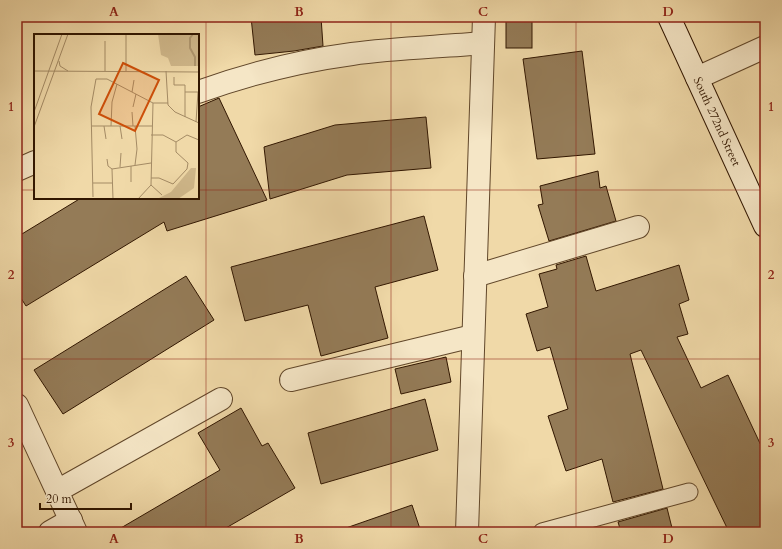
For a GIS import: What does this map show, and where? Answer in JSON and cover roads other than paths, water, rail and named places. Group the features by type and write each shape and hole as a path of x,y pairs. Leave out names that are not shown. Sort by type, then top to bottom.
{"street":[{"path":"467,532 484,17"},
{"name":"South 272nd Street","path":"669,17 765,226"},
{"path":"199,92 233,80 282,67 352,54 483,43"},
{"path":"697,78 765,47"},
{"path":"17,170 34,162"},
{"path":"475,276 638,227"},
{"path":"291,380 473,336"},
{"path":"58,492 221,399"},
{"path":"17,405 74,526 50,532"}],"lane":[{"path":"542,532 690,492"}]}
